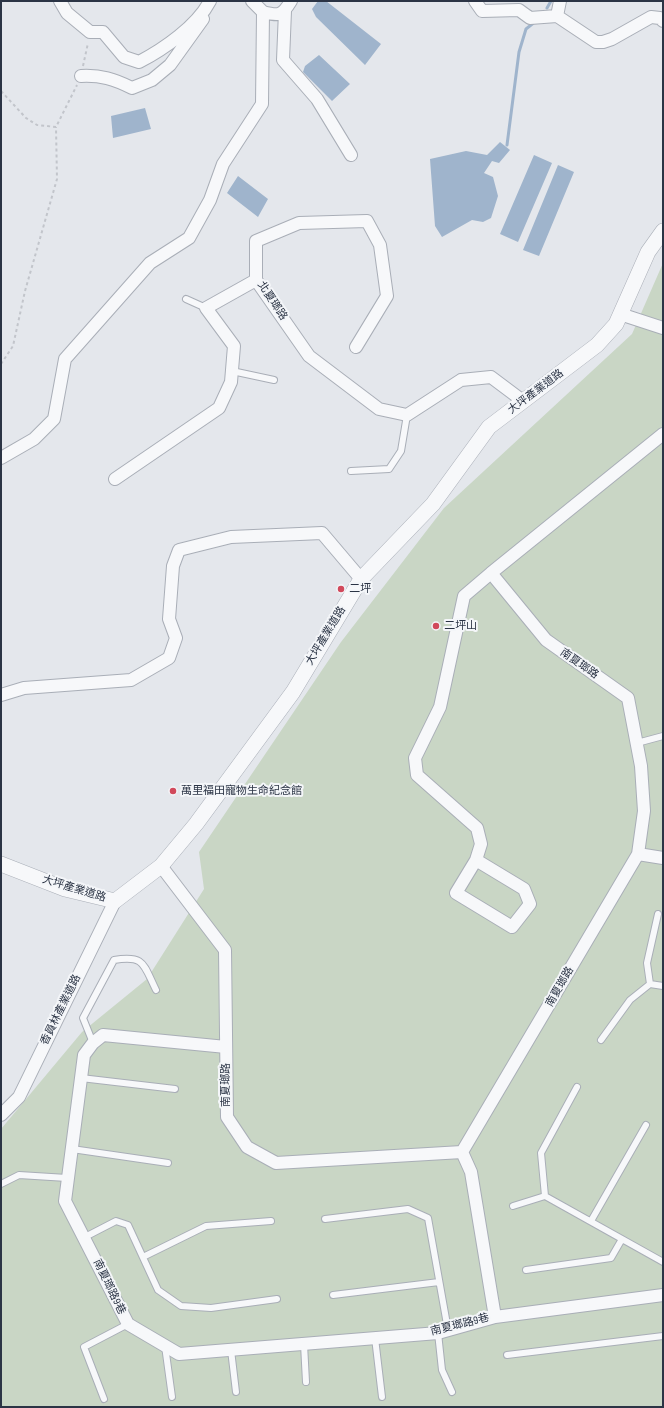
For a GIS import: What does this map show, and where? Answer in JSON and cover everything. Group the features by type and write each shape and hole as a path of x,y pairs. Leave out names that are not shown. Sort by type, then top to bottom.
{"street":[{"path":"60,1 67,13 90,32 104,32 124,57 139,62 159,52 204,14"},
{"path":"81,76 102,76 113,79 132,88 152,80 170,65 203,22 204,14 210,1"},
{"path":"252,1 263,12 277,15 288,6"},
{"path":"475,1 482,11 520,10 530,18 557,16 596,42 603,42 612,39 651,17 660,18 663,21"},
{"path":"557,16 560,1"},
{"path":"288,6 283,60 317,99 351,155"},
{"path":"1,458 34,439 54,419 65,359 150,263 189,238 210,200 223,164 262,104 263,12"},
{"name":"北夏瑯路","path":"356,347 387,296 380,245 367,221 299,223 256,241 256,280 309,356 379,410 407,415"},
{"name":"大坪產業道路","path":"1,864 65,888 115,901 161,866 196,824 292,692 361,578 433,504 489,427 598,345 616,324 648,252 663,231"},
{"path":"115,479 219,408 231,382 234,346 206,308 256,280"},
{"path":"620,314 663,328"},
{"path":"407,415 461,380 491,377 524,401"},
{"path":"476,860 524,889 530,904 512,927 456,892 476,860 481,844 476,828 417,775 415,758 440,707 464,596 663,434"},
{"path":"1,695 24,688 131,680 169,658 176,638 169,619 173,566 179,550 231,537 322,533 361,578"},
{"name":"南夏瑯路","path":"161,866 225,950 227,1117 247,1147 276,1163 462,1152 638,854 644,811 641,766 628,698 546,640 491,573"},
{"path":"638,854 663,858"},
{"name":"香員林產業道路","path":"1,1115 19,1097 115,901"},
{"path":"93,1043 103,1035 226,1047"},
{"name":"南夏瑯路9巷","path":"93,1043 84,1055 65,1200 128,1324 179,1354 443,1331 495,1317 663,1295"},
{"path":"462,1152 471,1172 495,1317"}],"lane":[{"path":"186,299 206,308"},
{"path":"232,371 274,380"},
{"path":"351,471 389,469 401,451 407,415"},
{"path":"637,743 663,736"},
{"path":"650,984 647,963 658,914"},
{"path":"93,1043 83,1018 114,960 131,958 142,963 156,990"},
{"path":"601,1040 630,1000 650,984 663,986"},
{"path":"81,1078 175,1089"},
{"path":"545,1196 541,1153 576,1087"},
{"path":"591,1221 646,1125"},
{"path":"72,1149 168,1163"},
{"path":"1,1184 19,1175 67,1178"},
{"path":"513,1206 545,1196 663,1262"},
{"path":"325,1219 408,1209 428,1218 439,1282 443,1331 442,1370 452,1392"},
{"path":"85,1237 116,1221 128,1225 158,1290 181,1306 211,1308 277,1299"},
{"path":"143,1257 206,1226 272,1221"},
{"path":"526,1270 611,1258 622,1239"},
{"path":"333,1295 439,1282"},
{"path":"104,1399 84,1347 128,1324"},
{"path":"507,1355 663,1336"},
{"path":"375,1338 382,1397"},
{"path":"304,1344 306,1382"},
{"path":"165,1346 172,1397"},
{"path":"230,1350 236,1392"}],"path":[{"path":"1,364 13,346 25,291 57,179 56,127 81,76 90,32"},
{"path":"1,91 26,118 37,125 56,127"}],"green space":[{"path":"663,263 663,1407 1,1407 1,1129 82,1032 147,979 204,889 199,852 341,642 444,508 632,334"}],"water":[{"path":"318,1 326,1 381,44 365,65 316,17 312,9"},
{"path":"319,55 350,84 332,101 303,72 305,66"},
{"path":"145,108 151,129 113,138 111,116"},
{"path":"500,142 510,150 499,163 492,161 484,173 493,177 498,196 491,218 483,222 472,220 442,237 435,226 430,159 466,151 487,155"},
{"path":"534,155 552,163 518,242 500,234"},
{"path":"558,165 574,172 539,256 523,250"},
{"path":"238,176 268,199 258,217 227,193"}],"waterway":[{"path":"547,8 551,1"},
{"path":"507,145 519,52 526,29 536,21"}],"place":[{"name":"二坪","path":"341,589"},
{"name":"二坪山","path":"436,626"},
{"name":"萬里福田寵物生命紀念館","path":"173,791"}]}
